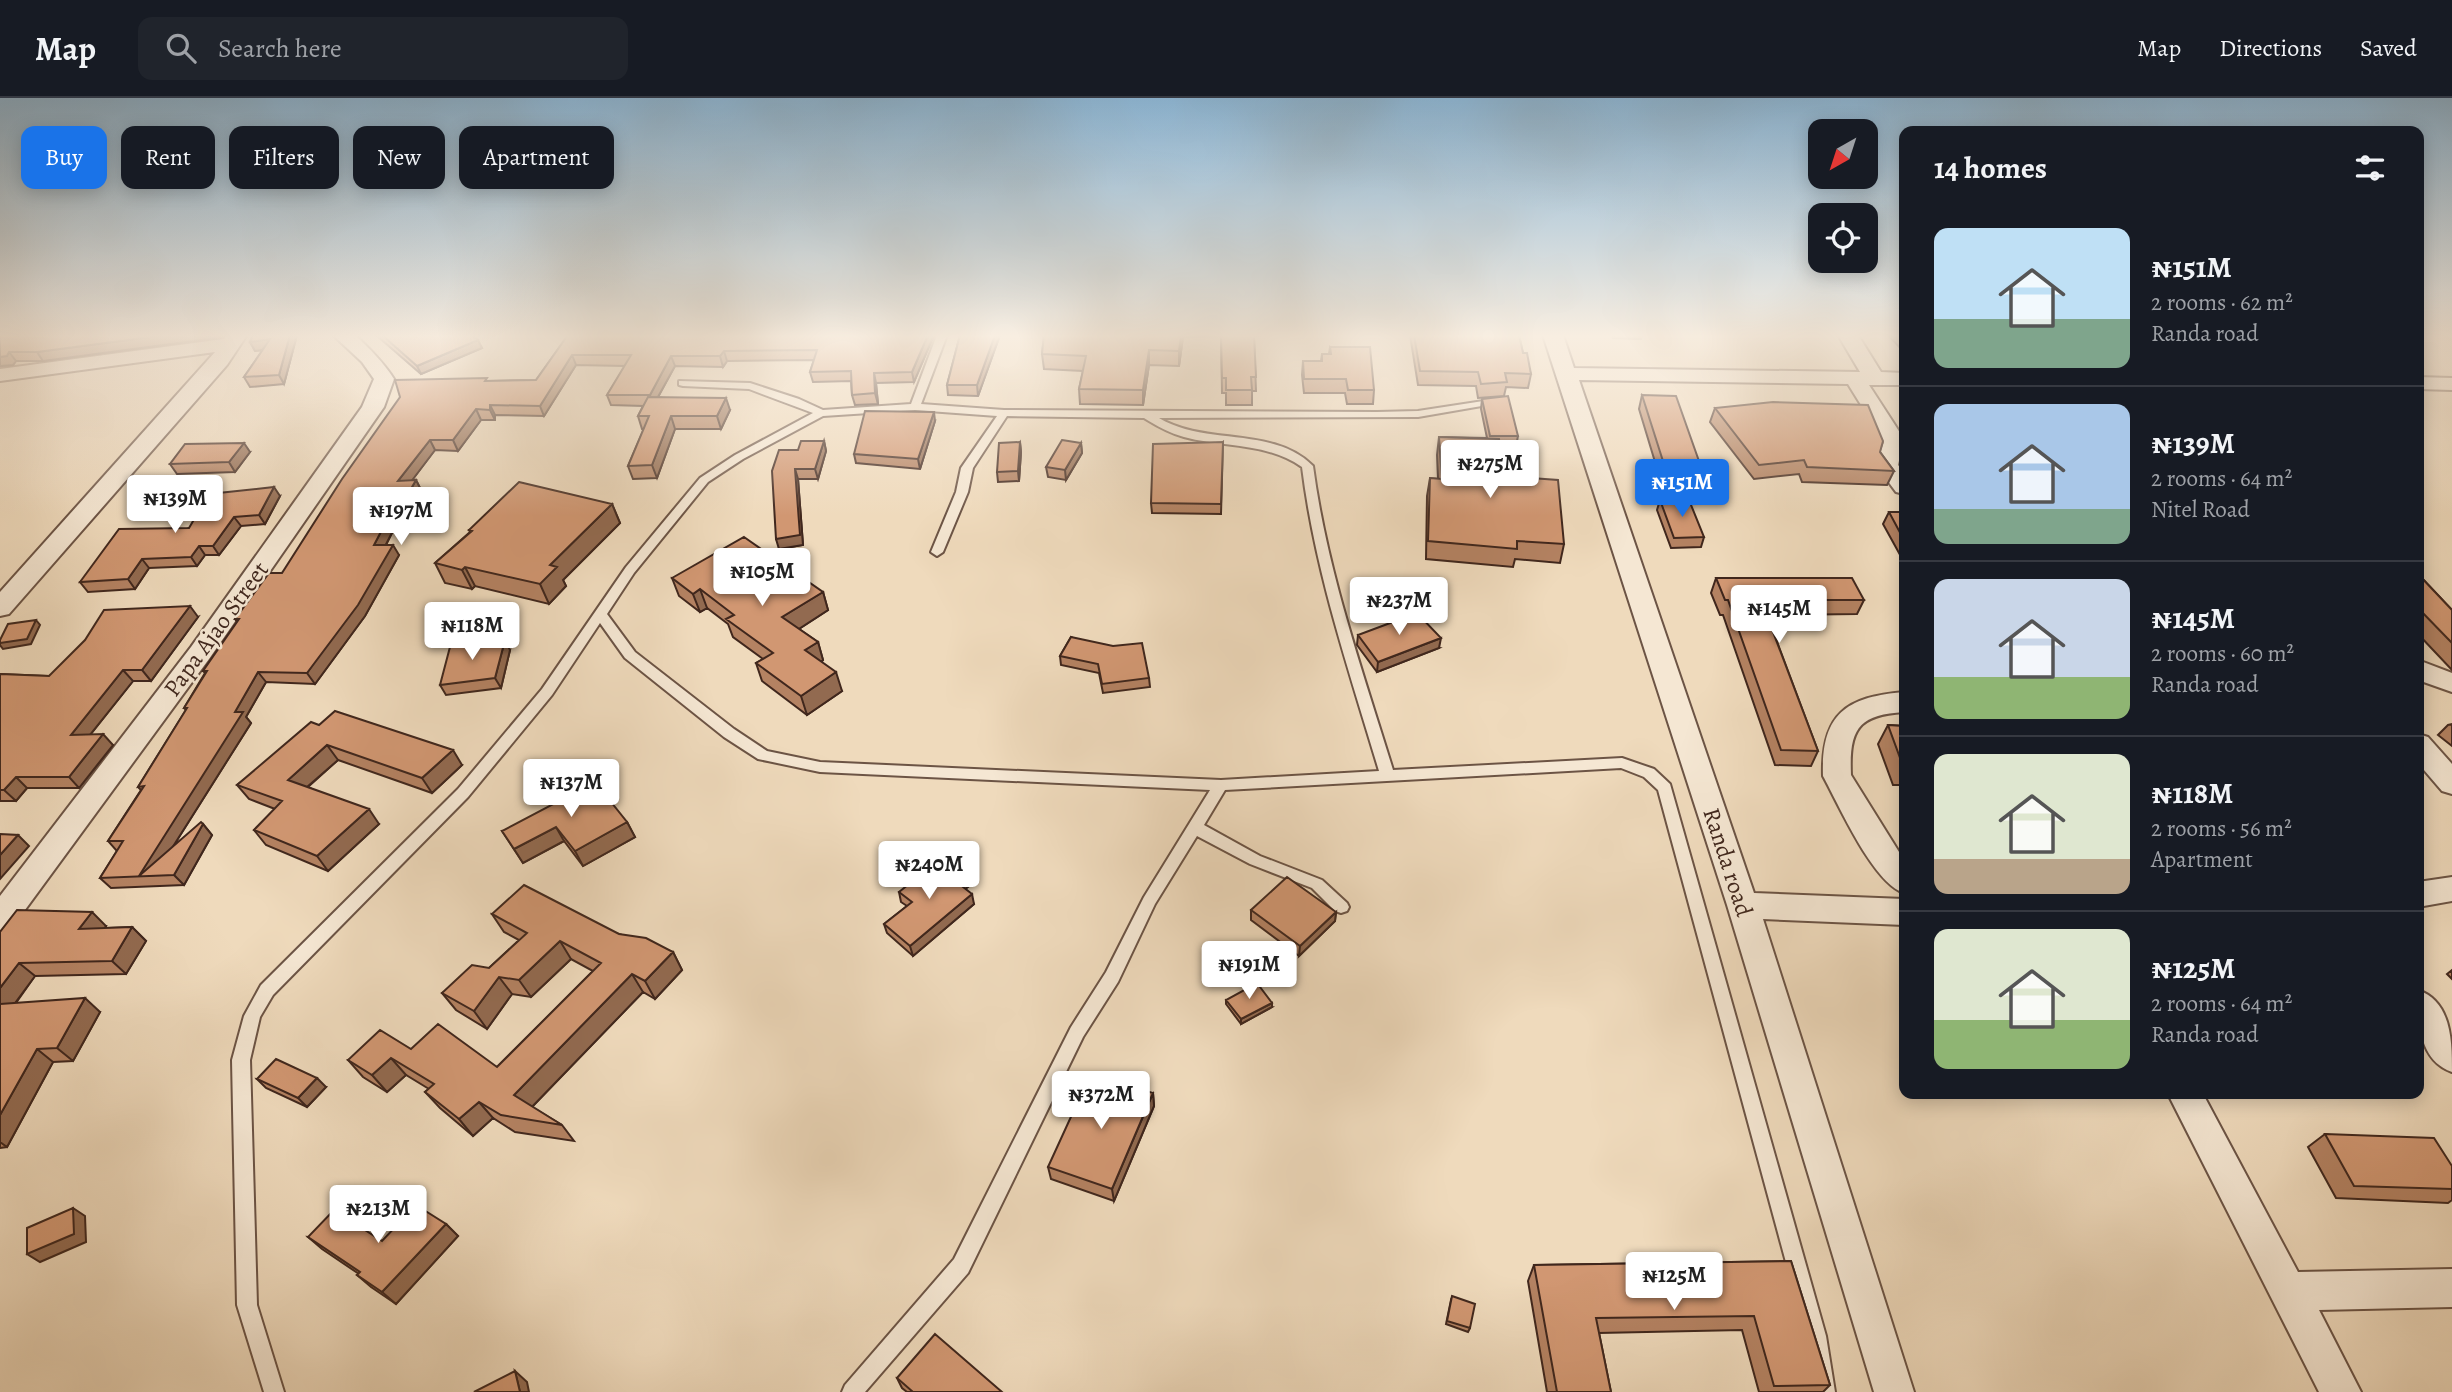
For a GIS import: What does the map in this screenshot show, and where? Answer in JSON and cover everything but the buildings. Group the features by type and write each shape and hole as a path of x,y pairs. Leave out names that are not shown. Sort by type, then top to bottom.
{"street":[{"path":"0,608 187,395"},
{"name":"Papa Ajao Street","path":"0,920 200,653 373,407 378,395"},
{"name":"Randa road","path":"1572,395 1743,905 1894,1392"},
{"path":"1872,395 1895,442 1887,465 1899,481"},
{"path":"0,581 28,578"},
{"path":"2424,671 2452,683"},
{"path":"1899,703 1868,706 1853,713 1844,731 1836,761 1838,776 1886,861 1899,875"},
{"path":"2424,751 2452,783"},
{"path":"2424,894 2452,888"},
{"path":"1743,905 1899,912"},
{"path":"2424,1014 2452,1057"},
{"path":"2188,1099 2341,1392"},
{"path":"2288,1292 2452,1288"}],"lane":[{"path":"778,395 821,413"},
{"path":"915,407 920,395"},
{"path":"274,1392 247,1305 241,1060 251,1016 267,990 463,793 547,692 630,570 704,480 738,457 821,413 915,407 1004,413 1146,415 1418,414 1507,400"},
{"path":"937,552 962,492 967,468 1004,413"},
{"path":"1146,415 1158,425 1190,436 1279,447 1295,455 1307,466 1310,495 1328,578 1388,777"},
{"path":"601,615 630,655 729,733 763,755 820,767 1222,785 1622,763 1649,773 1665,788 1816,1336 1825,1392"},
{"path":"852,1392 961,1266 1077,1032 1117,968 1149,901 1222,785"},
{"path":"1196,828 1255,860 1317,884 1340,907"}]}
